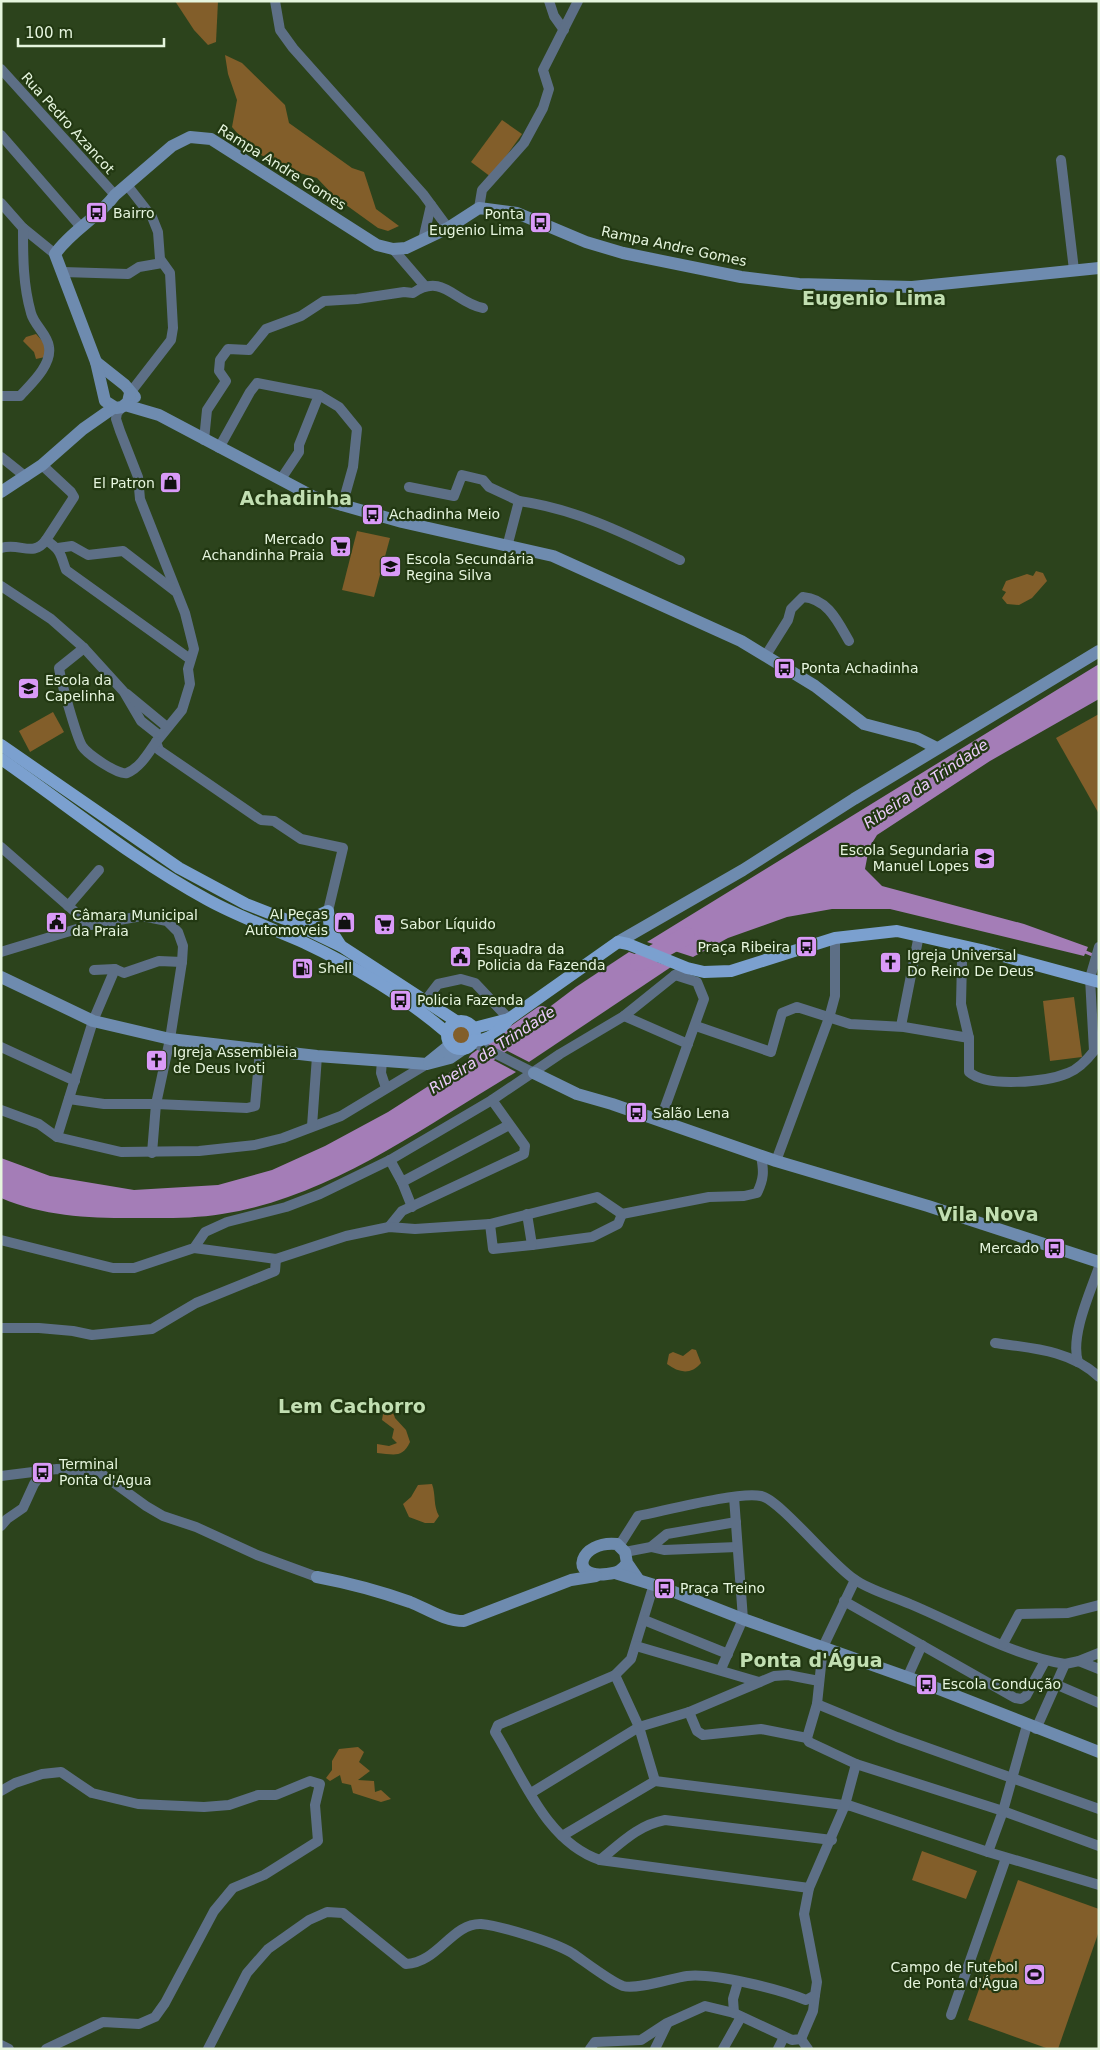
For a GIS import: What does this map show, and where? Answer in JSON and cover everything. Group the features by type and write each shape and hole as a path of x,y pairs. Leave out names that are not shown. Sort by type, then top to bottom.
{"main road":[{"path":"1,745 179,868 246,904 287,920 341,946 456,1021 464,1021 474,1041"},
{"path":"1,759 121,847 174,880 210,901 329,955 371,980 433,1021 446,1032 450,1045 482,1041 495,1033 510,1019 623,943 687,968 704,972 731,971 835,938 897,931 1093,976"},
{"path":"287,920 304,922 328,911 330,929 341,946"},
{"path":"446,1032 456,1021"}],"street":[{"path":"275,1 280,30 293,48 431,205 448,228"},
{"path":"549,1 554,16 564,30"},
{"path":"393,249 406,248 423,240 448,228 479,208 482,190 524,143 542,108 548,89 542,70 578,1"},
{"name":"Rua Pedro Azancot","path":"1,69 115,195"},
{"path":"1,135 80,226"},
{"name":"Rampa Andre Gomes","path":"127,185 172,146 190,137 211,139 377,245 393,249"},
{"path":"1061,160 1074,270"},
{"path":"1,492 42,466 83,429 119,402 171,340 173,328 170,273 162,263 158,232 152,217 127,185 108,204 80,226 55,254"},
{"path":"1,203 23,228 55,254 96,362 119,402"},
{"path":"423,240 431,205"},
{"name":"Rampa Andre Gomes","path":"479,208 518,213 586,242 623,253 742,277 799,284 912,287 1099,268"},
{"path":"1,396 20,396 34,382 48,360 49,346 31,315 23,275 23,228"},
{"path":"393,249 424,285"},
{"path":"63,272 128,274 139,267 162,263"},
{"path":"204,440 206,410 226,380 219,371 220,360 228,350 249,350 266,328 301,316 324,301 357,299 404,292 413,293 424,285 439,285 475,307 483,308"},
{"path":"84,648 59,668 82,746 115,771 122,774 130,772 140,763 182,710 187,695 190,659 194,649 185,613 140,499 138,477 116,419 119,402 127,388 96,362"},
{"path":"121,383 109,385 104,391 119,402 159,415 314,497 342,506 507,547 553,556 716,629 766,656 827,695 864,724 917,738 937,748"},
{"path":"219,448 250,392 257,383 319,395 339,407 357,428 353,467 342,506"},
{"path":"281,479 299,452 299,445 319,395"},
{"path":"1,457 26,477"},
{"path":"1,548 21,546 34,550 41,548 74,497 71,492 42,466"},
{"path":"409,487 454,496 462,475 483,480 488,487 519,501 541,504 593,520 680,560"},
{"path":"507,547 519,501"},
{"path":"46,540 58,548 63,556 66,570 190,659"},
{"path":"58,548 72,546 88,555 123,551 176,591"},
{"path":"1,586 51,620 84,648 124,692 167,727"},
{"path":"766,656 788,620 791,609 803,597 820,602 834,615 850,641"},
{"path":"623,943 937,748 1099,651"},
{"path":"124,692 141,721 158,739 159,750 261,820 274,822 301,839 343,848 328,911"},
{"path":"1,847 90,925"},
{"path":"68,906 100,870"},
{"path":"1,952 90,925 142,916 166,922 178,932 183,946 182,962 170,1039 156,1104 152,1153"},
{"path":"901,1026 919,935"},
{"path":"776,1161 829,1018 834,996 835,938"},
{"path":"966,946 962,960 961,1004 969,1038 969,1072 976,1078 1005,1081 1046,1079 1069,1073 1087,1059 1094,1050 1093,976 1099,947"},
{"path":"94,970 115,969 124,973 159,962 182,962"},
{"path":"194,1248 205,1232 320,1194 390,1160 492,1100 560,1054 624,1016 675,975 687,968"},
{"path":"57,1137 93,1021 115,969"},
{"path":"660,1121 696,1026 704,999 697,982 675,975"},
{"path":"1,977 93,1021 170,1039 317,1056 427,1064 450,1058 474,1041 564,1090 776,1161 928,1206 1099,1262"},
{"path":"425,1001 438,984 461,979 475,984 510,1019"},
{"path":"696,1026 771,1052 782,1013 797,1007 850,1024 901,1026 969,1038"},
{"path":"624,1016 688,1044"},
{"path":"1,1110 39,1124 57,1137 121,1152 199,1151 255,1145 283,1138 341,1116 427,1064 450,1045"},
{"path":"1,1047 75,1081"},
{"path":"69,1099 104,1104 247,1108 255,1106 260,1050"},
{"path":"312,1126 317,1056"},
{"path":"382,1061 381,1073 386,1088"},
{"path":"389,1227 402,1212 524,1154 525,1146 492,1100"},
{"path":"402,1182 509,1125"},
{"path":"1,1240 113,1268 134,1268 194,1248 276,1259 346,1236 389,1227 415,1229 490,1224 598,1197 622,1214 709,1197 744,1196 757,1193 764,1173 761,1156"},
{"path":"390,1160 402,1182 412,1207"},
{"path":"527,1214 532,1245"},
{"path":"490,1224 493,1248 592,1237 618,1224 622,1214"},
{"path":"1,1328 39,1328 73,1331 92,1336 152,1329 196,1303 275,1271 276,1259"},
{"path":"1078,1362 1076,1354 1079,1330 1099,1267"},
{"path":"995,1343 1050,1351 1078,1362 1097,1373"},
{"path":"1,1476 73,1469 99,1472 163,1516 196,1527 258,1555 317,1577 365,1587 412,1603 452,1621 464,1621 571,1580 622,1570 624,1554 638,1516 753,1494 764,1496 775,1504 818,1548 855,1580 1003,1644 1045,1660 1065,1664 1099,1653"},
{"path":"1,1526 7,1519 24,1508 34,1484 43,1472"},
{"path":"721,1669 743,1619 734,1497"},
{"path":"624,1554 651,1547 667,1534 736,1522"},
{"path":"571,1580 586,1553 592,1548 611,1543 624,1554 638,1579"},
{"path":"651,1547 664,1550 737,1548"},
{"path":"582,1561 584,1568 590,1574 596,1576"},
{"path":"614,1573 654,1584 1099,1752"},
{"path":"807,1738 817,1704 824,1647 855,1580"},
{"path":"654,1584 631,1658 615,1675 498,1725 495,1728 495,1732 540,1808 562,1836 584,1854 600,1860 809,1888"},
{"path":"844,1601 1015,1698 1020,1699 1026,1696 1045,1660"},
{"path":"1003,1644 1020,1614 1040,1612 1068,1614 1099,1605"},
{"path":"644,1620 728,1654"},
{"path":"906,1678 922,1645"},
{"path":"636,1646 721,1669 759,1682"},
{"path":"1079,1661 1099,1670"},
{"path":"988,1852 1003,1811 1012,1777 1032,1727 1065,1664"},
{"path":"615,1675 639,1728 655,1781"},
{"path":"531,1793 639,1728 689,1712 774,1676 788,1675 819,1680"},
{"path":"1054,1684 1099,1703"},
{"path":"817,1704 898,1737 1099,1809"},
{"path":"689,1712 697,1731 702,1735 761,1729 807,1738 809,1742 856,1764 1003,1811 1099,1846"},
{"path":"801,2039 813,2011 817,1982 804,1914 809,1888 832,1840 845,1805 856,1764"},
{"path":"1,1791 15,1783 42,1774 60,1772 92,1793 138,1804 204,1807 229,1805 258,1794 276,1795 310,1780 320,1784 315,1806 318,1841 264,1875 233,1888 214,1911 165,2003 155,2017 139,2024 103,2022 46,2049"},
{"path":"562,1836 655,1781 845,1805 1006,1858 1099,1886"},
{"path":"600,1860 637,1830 651,1823 665,1820 832,1840"},
{"path":"951,2015 1006,1858"},
{"path":"208,2049 247,1973 268,1949 309,1920 328,1912 343,1913 406,1964 417,1963 433,1955 457,1933 479,1924 516,1932 569,1951 624,1986 668,1981 688,1976 738,1982 806,2000 815,1995"},
{"path":"723,2049 737,2015 733,1999 738,1982"},
{"path":"590,2049 595,2042 641,2040 668,2023 705,2006 737,2015 792,2040 801,2039"},
{"path":"655,2049 668,2023"},
{"path":"778,2049 784,2037"},
{"path":"801,2039 808,2049"},
{"path":"1,2046 9,2049"}],"shaded area":[{"path":"175,1 218,1 216,42 208,45 194,30"},
{"path":"225,55 242,63 285,105 289,123 352,168 364,172 376,209 399,226 388,231 378,228 335,197 317,178 286,169 252,150 232,127 237,100 228,74"},
{"path":"502,120 522,134 491,177 471,162"},
{"path":"36,334 46,345 45,357 36,359 34,352 23,341 26,337"},
{"path":"357,531 390,538 374,597 342,590"},
{"path":"1036,571 1043,573 1047,581 1032,598 1019,605 1007,604 1002,598 1006,592 1002,590 1006,581 1027,574 1033,576"},
{"path":"53,712 64,732 30,752 19,731"},
{"path":"1099,714 1099,814 1056,738"},
{"path":"1074,997 1082,1057 1050,1061 1043,1001"},
{"path":"461,1025 468,1028 471,1035 468,1042 461,1045 454,1042 451,1035 454,1028"},
{"path":"692,1349 696,1350 701,1363 697,1367 689,1371 680,1371 667,1364 669,1354 673,1352 683,1356"},
{"path":"387,1409 393,1412 395,1418 406,1430 410,1442 404,1451 396,1454 377,1453 377,1444 389,1446 397,1443 392,1438 394,1429 382,1420 383,1414"},
{"path":"432,1484 439,1516 434,1523 425,1523 409,1517 403,1504 411,1497 418,1485"},
{"path":"358,1747 364,1752 359,1762 370,1771 358,1780 374,1781 375,1792 381,1790 391,1799 381,1802 353,1793 351,1785 342,1783 340,1775 330,1781 326,1778 332,1770 332,1761 339,1749"},
{"path":"922,1851 977,1871 966,1899 912,1880"},
{"name":"Campo de Futebol de Ponta d'Água","path":"1018,1880 1099,1909 1099,1931 1058,2049 1049,2049 968,2020"}],"water":[{"path":"1099,664 1099,699 990,761 877,835 869,848 865,869 882,886 1024,924 1088,947 1084,956 890,909 832,909 787,917 728,938 693,957 647,942"},
{"path":"629,952 671,967 529,1062 498,1046 576,987"},
{"path":"480,1053 516,1072 375,1157 300,1193 262,1206 199,1217 98,1217 65,1215 33,1209 1,1198 1,1158 50,1176 134,1190 218,1185 272,1170 325,1146 388,1112"}],"waterway":[{"name":"Ribeira da Trindade","path":"639,962 686,936"},
{"path":"1083,951 1095,956"},
{"name":"Ribeira da Trindade","path":"477,1061 542,1015"}],"place":[{"name":"Bairro","path":"97,213"},
{"name":"Ponta Eugenio Lima","path":"540,222"},
{"name":"El Patron","path":"171,483"},
{"name":"Achadinha Meio","path":"373,514"},
{"name":"Mercado Achandinha Praia","path":"340,547"},
{"name":"Escola Secundária Regina Silva","path":"390,567"},
{"name":"Ponta Achadinha","path":"785,668"},
{"name":"Escola da Capelinha","path":"29,688"},
{"name":"Escola Segundaria Manuel Lopes","path":"985,858"},
{"name":"AI Peças Automoveis","path":"344,922"},
{"name":"Câmara Municipal da Praia","path":"56,923"},
{"name":"Sabor Líquido","path":"384,924"},
{"name":"Praça Ribeira","path":"806,947"},
{"name":"Esquadra da Policia da Fazenda","path":"461,957"},
{"name":"Igreja Universal Do Reino De Deus","path":"891,963"},
{"name":"Shell","path":"302,968"},
{"name":"Policia Fazenda","path":"401,1000"},
{"name":"Igreja Assembleia de Deus Ivoti","path":"157,1060"},
{"name":"Salão Lena","path":"637,1113"},
{"name":"Mercado","path":"1055,1248"},
{"name":"Terminal Ponta d'Agua","path":"43,1472"},
{"name":"Praça Treino","path":"664,1588"},
{"name":"Escola Condução","path":"926,1684"},
{"name":"Campo de Futebol de Ponta d'Água","path":"1034,1975"}],"district":[{"name":"Eugenio Lima","path":"874,298"},
{"name":"Achadinha","path":"296,498"},
{"name":"Vila Nova","path":"988,1214"},
{"name":"Lem Cachorro","path":"352,1406"},
{"name":"Ponta d'Água","path":"811,1660"}]}
